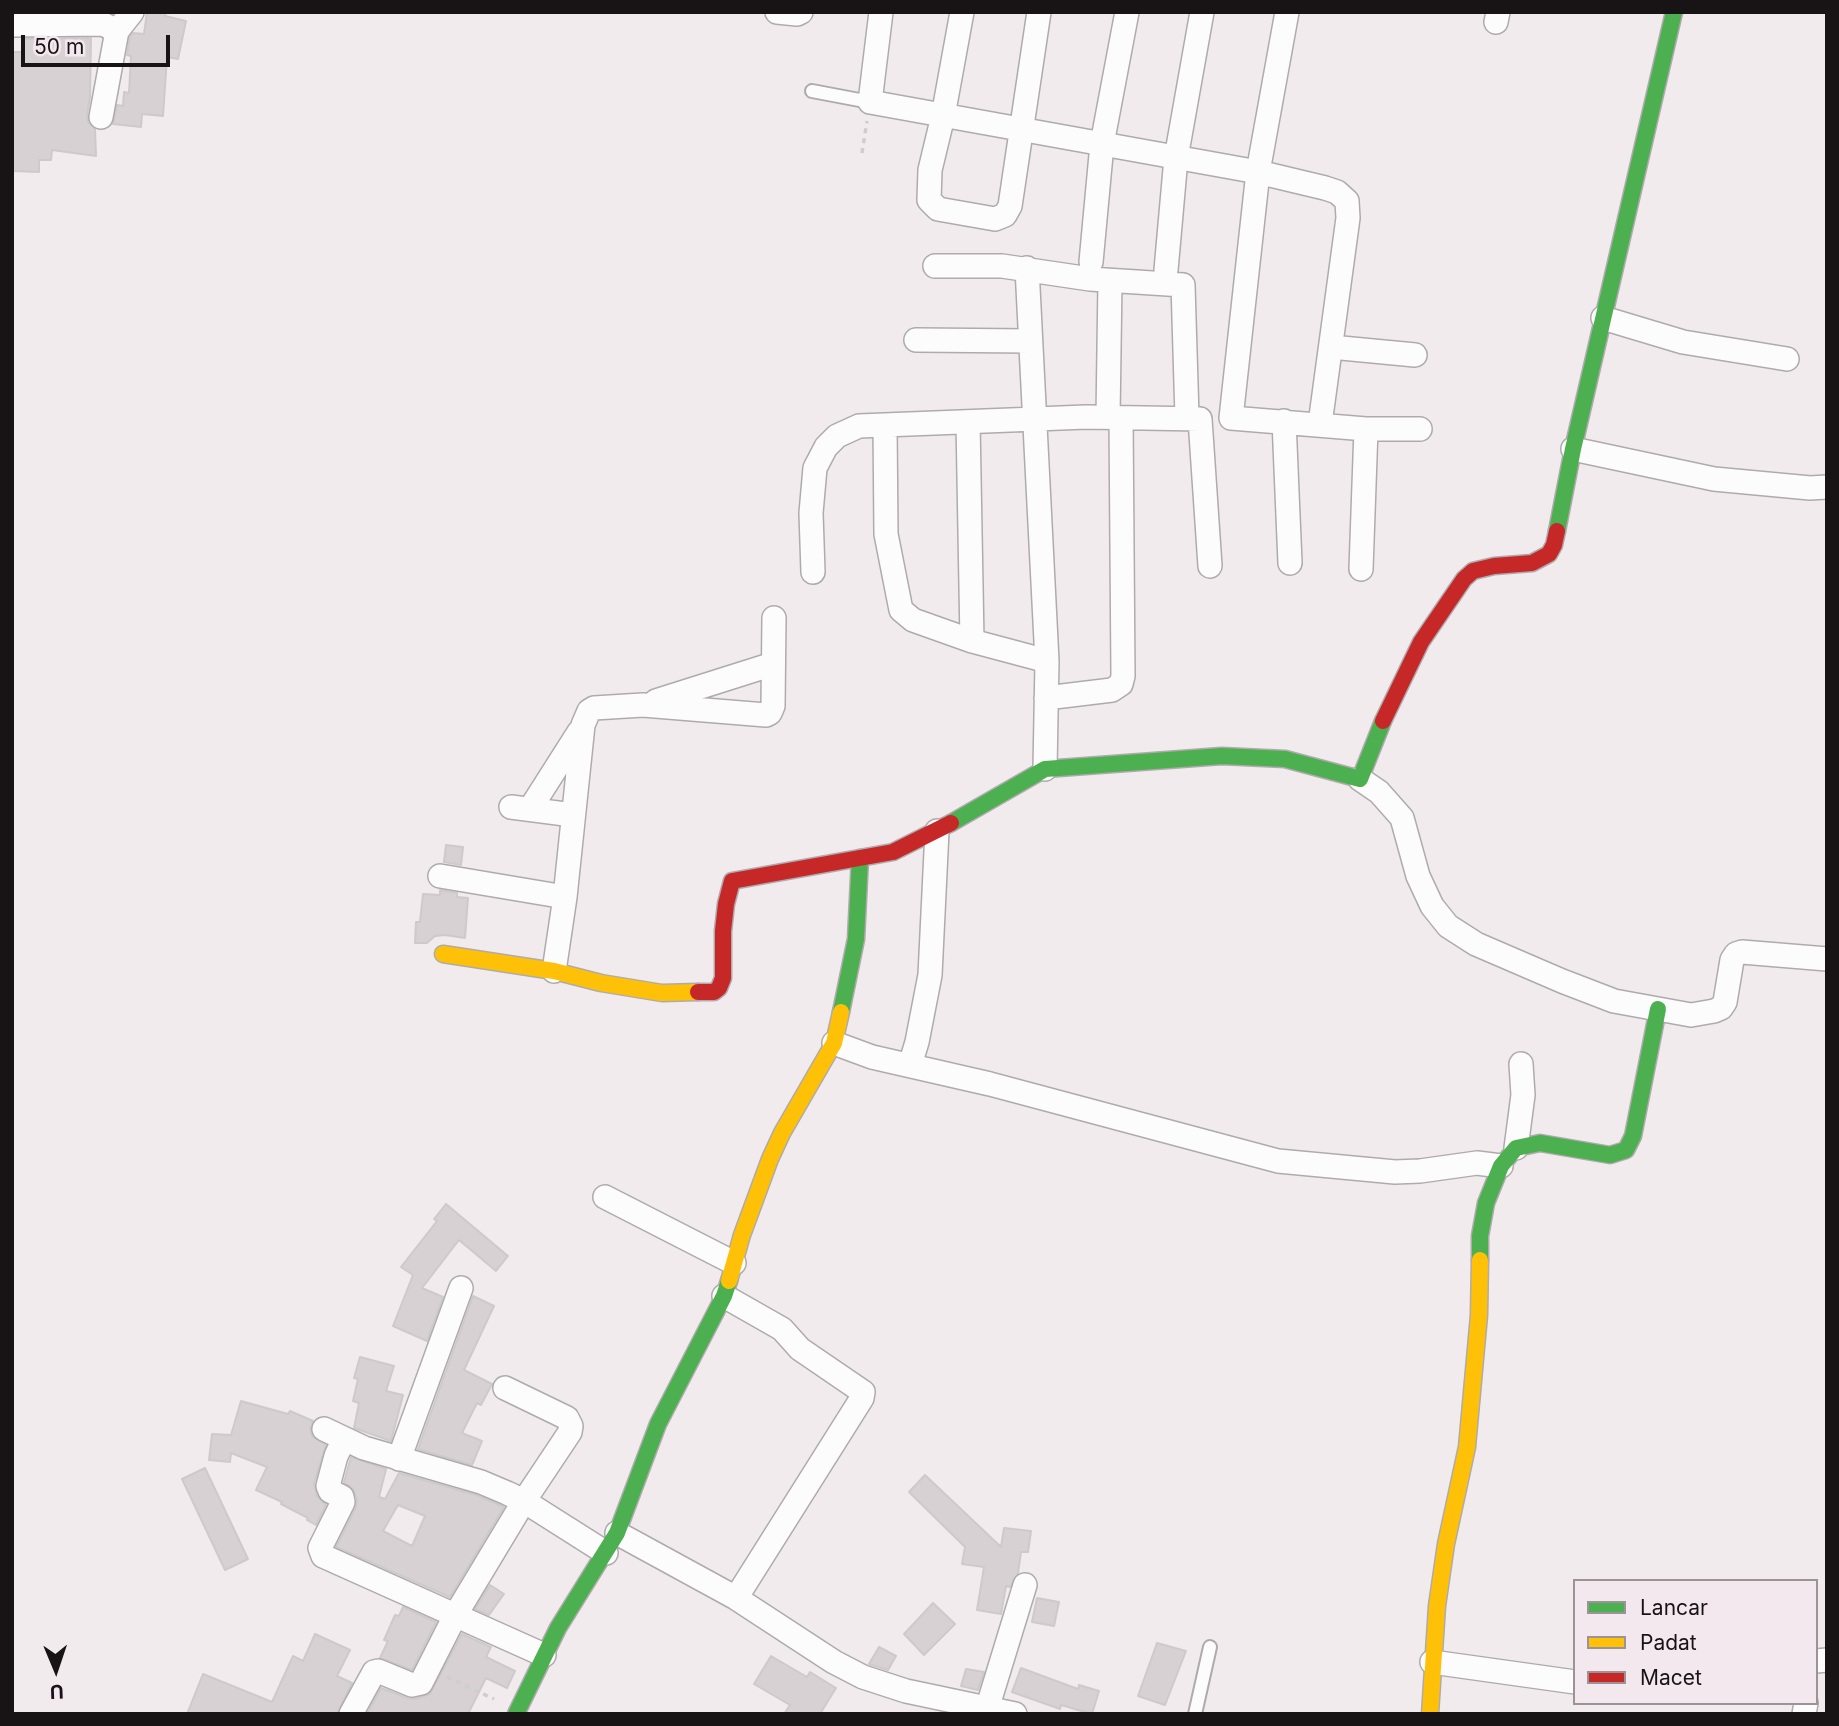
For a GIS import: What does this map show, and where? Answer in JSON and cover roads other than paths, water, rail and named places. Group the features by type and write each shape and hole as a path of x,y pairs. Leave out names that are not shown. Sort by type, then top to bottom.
{"street":[{"path":"102,117 117,31 132,12"},
{"path":"777,12 797,15 801,12"},
{"path":"881,12 870,102 1258,172 1325,188 1337,192 1347,201 1348,218 1320,424"},
{"path":"961,12 943,116 930,170 929,200 938,209 995,219 1006,215 1010,206 1039,12"},
{"path":"1091,262 1102,144 1127,12"},
{"path":"1166,270 1176,158 1202,12"},
{"path":"1287,12 1258,172 1231,418 1366,429 1420,429"},
{"path":"1360,779 1380,727 1421,642 1464,579 1473,571 1494,566 1532,563 1549,554 1554,545 1573,449 1674,12"},
{"path":"12,25 103,24 117,31"},
{"path":"935,266 1027,268 1110,281 1183,285 1187,417"},
{"path":"1027,268 1047,661 1045,769"},
{"path":"1046,698 1112,690 1121,684 1123,676 1110,281"},
{"path":"1604,318 1683,342 1787,359"},
{"path":"916,340 1030,341"},
{"path":"1331,347 1415,355"},
{"path":"813,572 811,513 815,468 826,447 837,436 859,426 1034,419 1200,419 1210,566"},
{"path":"1284,421 1290,563"},
{"path":"968,422 972,641"},
{"path":"885,425 887,534 901,610 913,620 972,641 1047,661"},
{"path":"1361,569 1366,429"},
{"path":"1573,449 1714,479 1810,488 1827,487"},
{"path":"573,816 521,808 583,725 591,709 643,705 766,715 770,713 774,706 774,618"},
{"path":"643,705 773,664"},
{"path":"554,971 565,897 583,725"},
{"path":"443,954 554,971 601,983 662,993 714,992 723,978 723,931 732,881 820,863 893,852 937,831 1045,769 1222,756 1286,760 1360,779 1379,792 1402,818 1418,876 1432,906 1448,926 1476,944 1614,1001 1691,1015 1721,1008 1728,989 1732,960 1736,954 1742,952 1827,959"},
{"path":"910,1065 930,975 937,831"},
{"path":"517,1712 544,1654 612,1543 658,1424 724,1296 770,1159 834,1042 856,939 860,858"},
{"path":"440,876 565,897"},
{"path":"834,1042 872,1057 1074,1105 1278,1161 1395,1172 1420,1171 1509,1157 1539,1143 1610,1155 1626,1150 1633,1136 1658,1009"},
{"path":"1430,1714 1437,1606 1446,1544 1468,1447 1479,1315 1482,1219 1509,1157 1523,1095 1521,1064"},
{"path":"605,1197 734,1263"},
{"path":"399,1459 461,1288"},
{"path":"724,1296 782,1329 800,1349 863,1392 862,1398 736,1598"},
{"path":"351,1714 374,1672 378,1671 412,1685 421,1683 456,1614 524,1501 570,1432 571,1426 567,1419 505,1388"},
{"path":"544,1654 323,1556 320,1548 343,1502 342,1497 330,1491 328,1486 336,1456 334,1434 364,1448 481,1482 736,1598 834,1662 863,1677 979,1710 1015,1714"},
{"path":"979,1710 1025,1585"},
{"path":"1432,1662 1573,1682"}],"lane":[{"path":"812,91 870,102"},
{"path":"1195,1714 1210,1647"}]}
